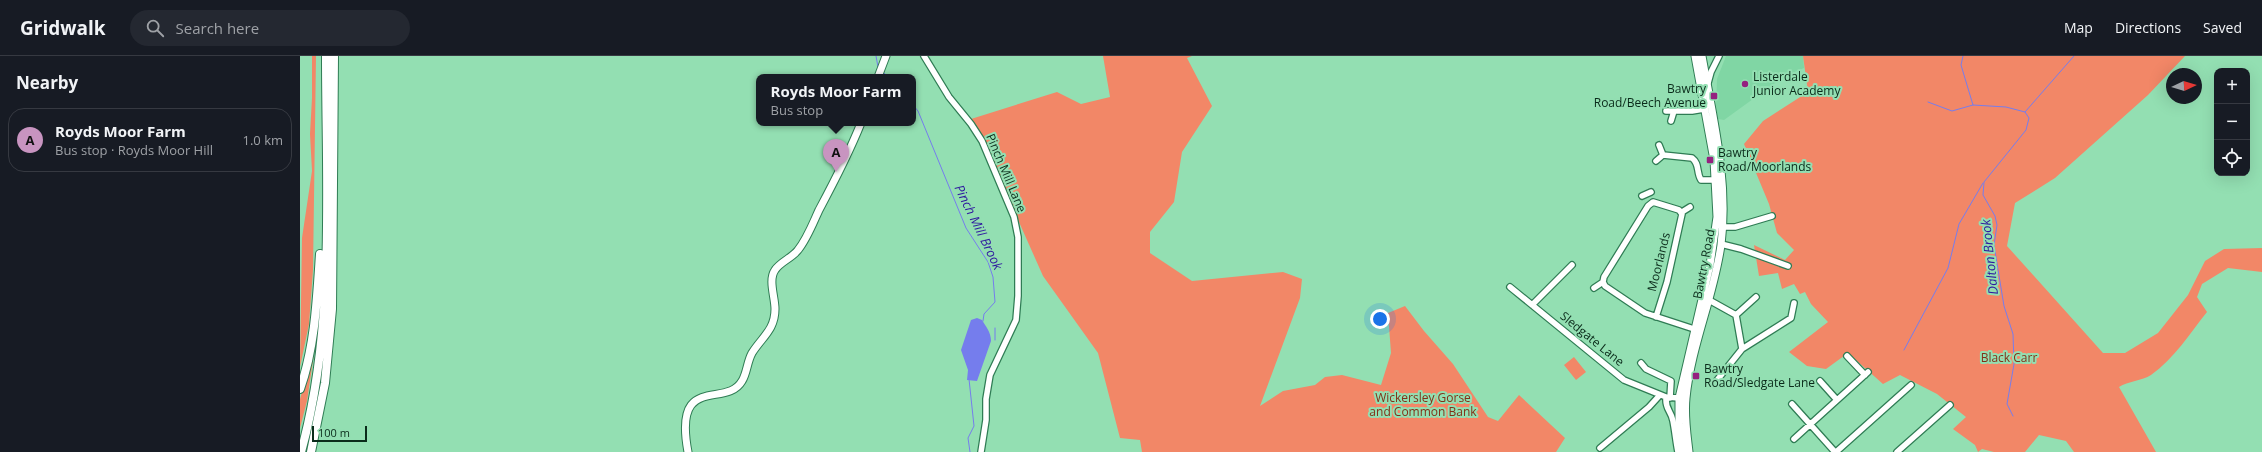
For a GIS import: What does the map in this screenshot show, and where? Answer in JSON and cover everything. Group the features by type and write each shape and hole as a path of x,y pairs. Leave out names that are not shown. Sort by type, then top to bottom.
{"highway":[{"path":"300,452 309,421 321,347 325,297 326,56"},
{"path":"314,452 327,385 332,309 334,234 334,56"},
{"path":"300,389 309,356 316,313 326,187"},
{"path":"311,452 325,383 329,350"}],"main road":[{"path":"880,73 886,56"},
{"name":"Bawtry Road","path":"1680,451 1679,398 1716,235 1719,180 1704,109 1695,56"},
{"name":"Bawtry Road","path":"1689,452 1686,424 1686,399 1721,244 1722,227 1719,180 1702,56"},
{"path":"688,452 685,426 687,415 693,405 703,396 731,390 740,384 752,353 767,335 773,324 775,308 772,279 775,270 798,251 850,149 860,126"},
{"path":"1688,354 1694,341 1698,341"}],"street":[{"name":"Pinch Mill Lane","path":"924,56 949,97 971,124 982,141 1012,212 1018,237 1018,296 1016,320 990,375 986,399 986,420 981,452"},
{"path":"1702,56 1709,64 1718,57"},
{"path":"1707,87 1711,72 1718,57"},
{"path":"1666,111 1704,109"},
{"path":"1671,121 1674,111"},
{"path":"1659,146 1663,155"},
{"path":"1656,161 1663,155 1692,158 1698,165 1698,175 1701,180 1719,180"},
{"path":"1647,194 1651,202 1682,212 1689,206"},
{"path":"1594,288 1603,282 1604,277 1651,202"},
{"name":"Moorlands","path":"1656,317 1670,270 1682,212"},
{"path":"1722,227 1735,227 1772,216"},
{"path":"1721,244 1788,266"},
{"path":"1532,305 1572,265"},
{"path":"1603,282 1605,286 1645,313 1694,329 1699,326 1704,319"},
{"name":"Sledgate Lane","path":"1510,287 1624,380 1659,396 1668,398"},
{"path":"1736,315 1756,298"},
{"path":"1708,300 1736,315"},
{"path":"1714,384 1742,349 1791,318 1794,303"},
{"path":"1736,315 1742,349"},
{"path":"1794,439 1867,373 1847,356"},
{"path":"1641,363 1646,370 1671,381 1672,384 1666,408 1673,420 1680,451 1671,452"},
{"path":"1820,381 1837,400"},
{"path":"1792,404 1836,452 1912,385"},
{"path":"1600,448 1649,407 1659,396"},
{"path":"1668,398 1679,398"},
{"path":"1897,452 1950,405"}],"shaded area":[{"name":"Listerdale Junior Academy","path":"1726,56 1803,56 1804,68 1785,76 1724,120 1718,119 1716,106 1717,79"},
{"path":"977,318 982,320 987,327 991,341 977,381 967,380 968,370 961,350 971,320"}],"green space":[{"path":"312,56 316,56 313,270 309,324 300,367 302,238 312,171 310,134"},
{"name":"Wickersley Gorse and Common Bank","path":"1103,56 1192,56 1187,58 1212,106 1182,152 1174,202 1150,232 1150,253 1192,281 1283,272 1302,279 1300,298 1260,406 1283,391 1315,385 1325,377 1342,375 1381,385 1391,353 1388,313 1405,306 1424,331 1453,364 1488,417 1498,421 1519,395 1565,438 1556,452 1142,452 1140,440 1120,438 1098,353 1043,276 979,132 971,119 1057,92 1081,104 1110,97"},
{"name":"Black Carr","path":"1803,56 2185,56 2174,68 2166,68 2166,76 2148,95 2055,178 2015,203 2007,246 2103,353 2125,353 2158,333 2188,295 2205,261 2224,249 2262,248 2262,272 2228,268 2202,284 2197,297 2207,312 2181,345 2159,369 2151,375 2119,387 2156,452 2074,452 2066,441 2039,435 2025,452 1994,452 1982,449 1978,452 1975,445 1953,429 1966,417 1937,394 1900,375 1883,384 1848,353 1826,369 1807,366 1789,352 1828,322 1811,304 1805,292 1800,294 1794,284 1782,289 1778,273 1759,276 1754,245 1785,260 1794,250 1777,233 1769,204 1744,144 1763,121 1808,92"},
{"path":"315,347 307,401 300,428 300,399"},
{"path":"1574,357 1586,372 1576,380 1564,365"}],"waterway":[{"name":"Pinch Mill Brook","path":"876,56 878,67"},
{"path":"1963,56 1961,65 1973,105"},
{"name":"Dalton Brook","path":"2013,416 2007,404 2014,364 2013,334 2004,306 1994,245 1997,225 1995,216 1983,195 1984,182 2026,130 2029,118 2025,112 2074,56"},
{"path":"1928,102 1952,111 1973,105 2006,107 2025,112"},
{"name":"Pinch Mill Brook","path":"916,109 966,228 988,262 993,277 995,302 984,314 983,321"},
{"path":"1904,350 1948,268 1959,224 1983,183"},
{"path":"995,328 995,340"},
{"name":"Pinch Mill Brook","path":"969,379 974,426 968,438 970,452"}],"place":[{"name":"Listerdale Junior Academy","path":"1745,84"},
{"name":"Bawtry Road/Beech Avenue","path":"1714,96"},
{"name":"Bawtry Road/Moorlands","path":"1710,160"},
{"name":"Royds Moor Farm","path":"836,172"},
{"name":"Bawtry Road/Sledgate Lane","path":"1696,376"}]}
